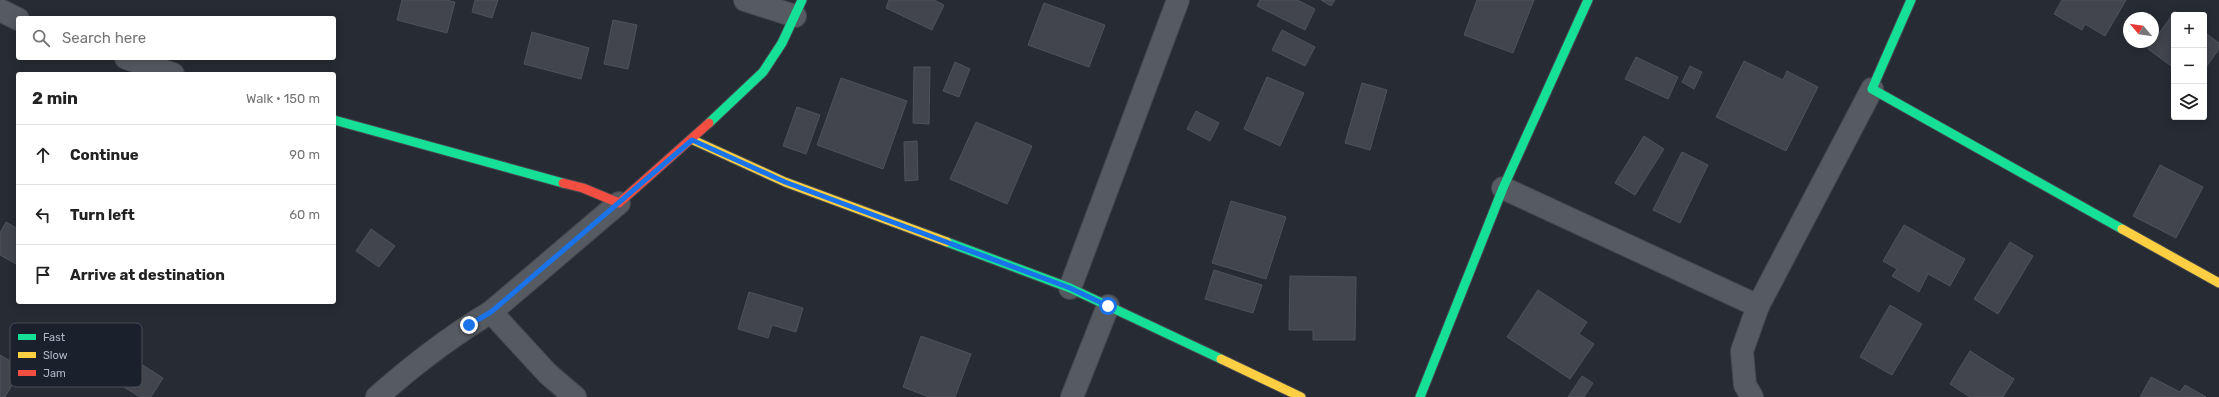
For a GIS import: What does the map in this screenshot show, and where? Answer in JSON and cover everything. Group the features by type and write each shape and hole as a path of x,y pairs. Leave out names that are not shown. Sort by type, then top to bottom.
{"street":[{"path":"377,397 396,380 469,325 491,312 692,140 755,82 772,62 798,8 745,0"},
{"path":"1070,288 1178,0"},
{"path":"1420,397 1503,188 1588,0"},
{"path":"1752,397 1745,385 1742,351 1758,306 1872,89 1911,0"},
{"path":"132,60 167,72"},
{"path":"1872,89 2219,283"},
{"path":"336,121 583,188 619,203"},
{"path":"692,140 785,182 1070,288 1301,397"},
{"path":"1503,188 1758,306"},
{"path":"1072,397 1108,306"},
{"path":"491,312 548,374 575,397"}],"building":[{"path":"402,0 446,0 455,2 447,33 397,20"},
{"path":"475,0 498,0 492,18 472,12"},
{"path":"889,0 934,0 944,5 932,30 886,8"},
{"path":"1260,0 1297,0 1315,9 1305,30 1257,6"},
{"path":"1321,0 1335,0 1331,6"},
{"path":"1477,0 1534,0 1513,53 1464,35"},
{"path":"2062,0 2126,0 2105,36 2085,24 2082,30 2054,14"},
{"path":"1044,3 1105,25 1089,67 1028,45"},
{"path":"2171,17 2171,66 2148,49 2159,48 2159,34"},
{"path":"613,20 637,25 628,69 604,64"},
{"path":"1282,30 1315,47 1305,66 1272,50"},
{"path":"532,32 589,48 581,79 524,64"},
{"path":"2207,34 2219,43 2219,49 2207,66"},
{"path":"1636,57 1678,77 1668,99 1625,79"},
{"path":"1744,61 1783,80 1787,71 1818,87 1786,151 1716,117"},
{"path":"955,62 970,69 959,97 943,91"},
{"path":"1690,66 1702,72 1694,89 1682,82"},
{"path":"914,67 930,67 929,124 913,123"},
{"path":"1267,77 1304,93 1280,146 1244,129"},
{"path":"841,78 907,101 883,169 817,145"},
{"path":"1362,83 1387,90 1370,150 1345,143"},
{"path":"797,107 820,115 806,154 783,146"},
{"path":"1196,111 1219,123 1210,141 1187,129"},
{"path":"976,122 1032,146 1007,204 950,179"},
{"path":"1644,136 1664,149 1635,195 1615,183"},
{"path":"917,141 918,180 905,181 904,142"},
{"path":"1682,152 1708,165 1680,223 1653,210"},
{"path":"2160,165 2203,187 2176,238 2133,216"},
{"path":"1231,201 1286,217 1266,279 1212,263"},
{"path":"6,222 16,228 16,264 0,255 0,233"},
{"path":"1904,225 1965,259 1950,286 1928,274 1919,292 1892,276 1897,269 1883,261"},
{"path":"371,229 395,246 379,267 356,251"},
{"path":"2010,242 2033,256 1998,314 1974,299"},
{"path":"1214,270 1262,285 1253,313 1205,299"},
{"path":"1290,276 1356,277 1355,340 1313,340 1313,330 1289,330"},
{"path":"1538,290 1587,322 1579,334 1594,344 1570,379 1507,337"},
{"path":"749,292 803,308 796,332 772,325 768,338 738,329"},
{"path":"1890,305 1922,324 1892,375 1860,357"},
{"path":"921,336 971,354 955,397 929,397 903,387"},
{"path":"1970,351 2014,379 2003,397 1970,397 1950,384"},
{"path":"0,355 10,361 11,387 5,397 0,397"},
{"path":"142,365 163,378 151,397 140,397 124,387 142,387"},
{"path":"1582,376 1593,383 1584,397 1568,397"},
{"path":"2151,377 2180,392 2185,385 2206,397 2140,397"}],"traffic: fast":[{"path":"709,123 763,72 782,43 802,0"},
{"path":"1420,397 1503,188 1588,0"},
{"path":"1911,0 1872,89 2122,229"},
{"path":"336,121 563,183"},
{"path":"947,242 1070,288 1221,359"}],"traffic: slow":[{"path":"693,140 785,182 947,242"},
{"path":"2122,229 2219,283"},
{"path":"1221,359 1301,397"}],"traffic: jam":[{"path":"563,183 583,188 619,203 709,123"}],"route":[{"path":"469,325 491,312 692,140 785,182 1070,288 1108,306"}]}
